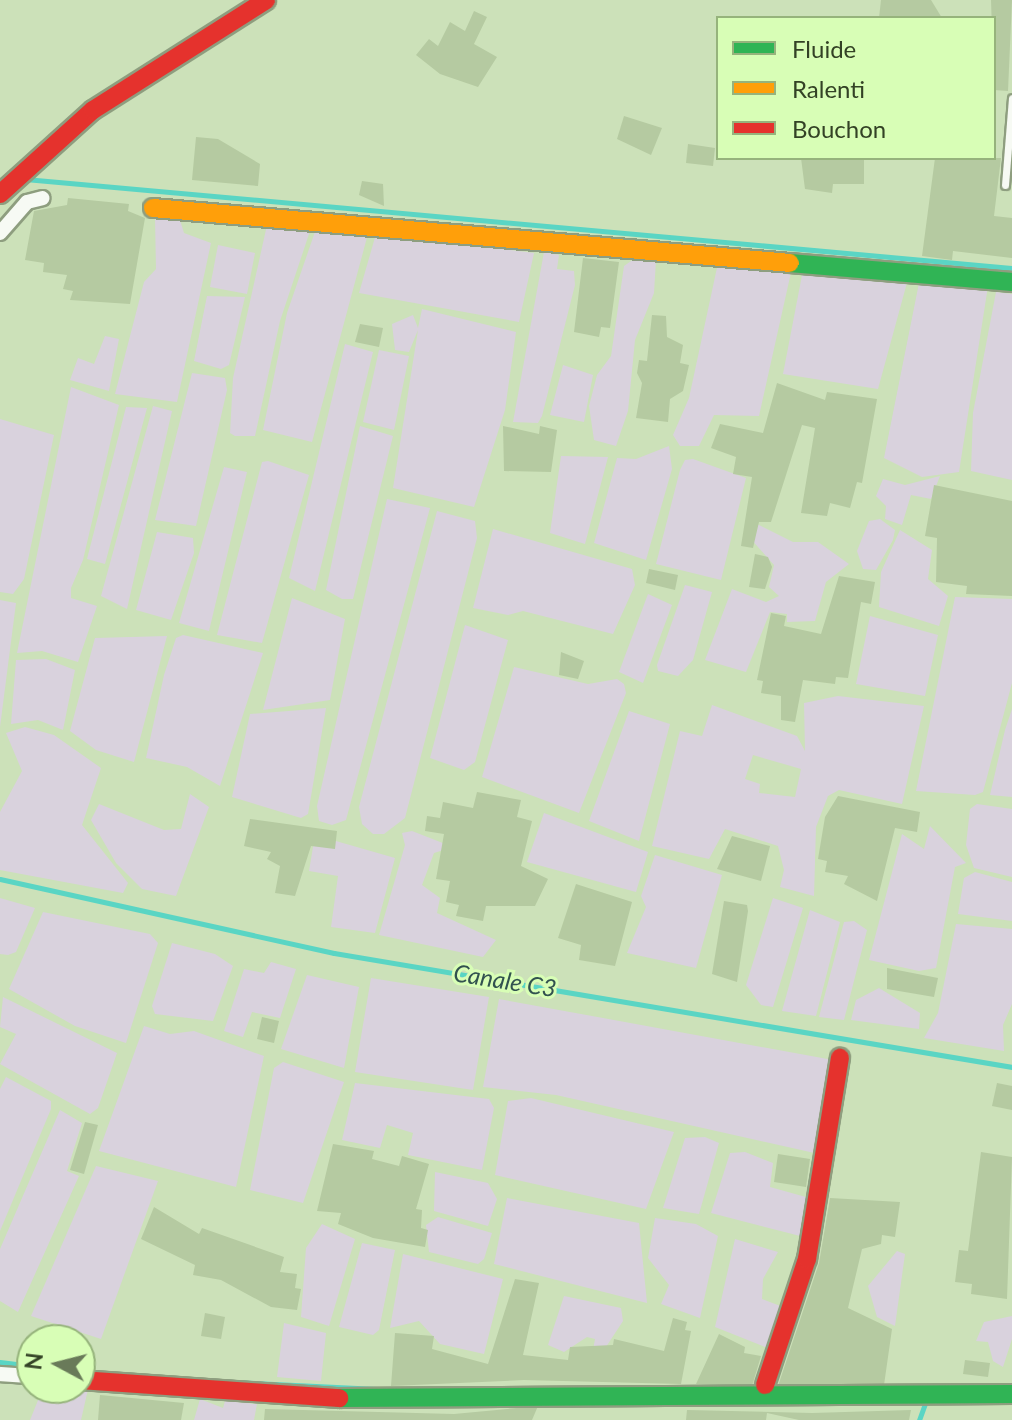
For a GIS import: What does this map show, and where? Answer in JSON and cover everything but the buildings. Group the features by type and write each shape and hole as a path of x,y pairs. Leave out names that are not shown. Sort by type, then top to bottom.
{"street":[{"path":"0,194 41,153 93,110 266,0"},
{"path":"0,233 27,202 43,198"},
{"path":"153,208 1012,282"},
{"path":"765,1385 807,1259 840,1058"},
{"path":"96,1381 256,1396 454,1401 524,1393 812,1400 1012,1394"}],"lane":[{"path":"1005,185 1012,98"}],"shaded area":[{"path":"155,218 180,220 184,233 211,243 177,402 115,394 144,282 156,269"},
{"path":"318,223 369,230 312,442 263,430 287,313"},
{"path":"267,225 310,231 280,321 255,436 235,436 230,433 233,378"},
{"path":"376,234 534,253 519,322 359,293"},
{"path":"218,245 255,253 247,294 210,287"},
{"path":"544,252 559,255 557,269 574,271 575,285 542,416 538,423 513,422"},
{"path":"634,259 656,260 654,293 635,340 628,411 616,446 594,440 589,406 597,375 611,356 624,266"},
{"path":"718,263 792,268 759,416 714,415 699,446 680,446 673,435 689,398"},
{"path":"803,270 908,279 878,389 783,374"},
{"path":"920,278 988,286 959,472 922,477 884,458"},
{"path":"996,292 1012,294 1012,480 971,471 973,413"},
{"path":"207,296 245,297 229,365 221,369 194,361"},
{"path":"422,309 516,332 505,410 474,507 393,488 418,330 409,352 395,350 392,324 413,315 418,328"},
{"path":"105,336 119,339 109,391 70,380 78,358 94,364"},
{"path":"345,344 373,352 315,591 289,578"},
{"path":"379,350 409,356 394,430 363,422"},
{"path":"563,365 593,375 584,422 550,415"},
{"path":"192,373 225,378 227,390 196,526 155,520"},
{"path":"71,387 119,405 83,560 71,588 71,598 97,606 78,662 42,651 17,653"},
{"path":"153,406 172,411 127,609 101,596"},
{"path":"126,407 147,408 105,564 87,559"},
{"path":"0,419 54,435 24,579 13,594 0,592"},
{"path":"360,426 393,436 353,599 342,599 326,590"},
{"path":"669,446 672,469 646,560 594,543 617,458 636,459"},
{"path":"561,456 608,457 585,544 550,533"},
{"path":"693,459 746,478 721,580 656,564 680,470 685,460"},
{"path":"268,461 309,475 262,643 217,635 262,462"},
{"path":"224,467 247,472 209,631 179,623"},
{"path":"940,476 931,499 911,495 902,525 885,519 886,506 876,496 883,479 905,485"},
{"path":"387,499 430,508 346,820 332,825 319,821 317,806"},
{"path":"437,511 475,521 477,538 405,818 384,834 373,834 362,824 359,807"},
{"path":"880,519 895,530 893,540 876,570 863,569 857,551 869,521"},
{"path":"757,524 793,542 818,542 849,564 826,582 815,621 787,622 787,614 770,612 746,672 705,660 732,589 766,602 779,596 769,587 774,565 750,538"},
{"path":"493,529 632,569 635,585 613,634 523,611 508,615 473,608"},
{"path":"900,530 932,550 928,579 948,596 939,626 879,607 881,572"},
{"path":"157,532 193,538 194,553 171,620 136,610"},
{"path":"685,585 712,592 693,660 678,676 658,671 657,665"},
{"path":"648,594 672,605 643,683 619,672"},
{"path":"955,597 1012,599 1012,683 983,792 975,795 916,791"},
{"path":"292,598 345,619 330,700 263,710"},
{"path":"0,600 16,603 0,727"},
{"path":"870,616 938,635 925,696 856,684"},
{"path":"465,625 508,640 475,762 464,770 430,758"},
{"path":"183,635 263,653 220,786 187,767 146,758 164,675 176,638"},
{"path":"167,636 134,762 96,750 70,731 95,638"},
{"path":"46,659 75,670 63,730 38,720 11,724 16,660"},
{"path":"514,667 588,684 617,679 624,684 626,693 579,813 482,777"},
{"path":"838,696 924,706 902,804 839,790 828,796 816,827 814,896 780,887 784,870 778,846 725,829 709,859 652,846 680,731 702,736 712,705 797,736 805,751 804,703","holes":["753,755 801,769 795,797 759,793 760,784 745,779"]},
{"path":"326,708 308,814 301,818 232,797 250,714"},
{"path":"1012,709 1012,797 990,795 1005,730"},
{"path":"629,711 670,724 639,841 589,821"},
{"path":"25,727 54,735 101,768 82,825 128,883 123,893 0,870 0,812 22,771 6,733"},
{"path":"190,794 209,807 176,896 142,889 116,863 91,820 99,804 164,830 181,829"},
{"path":"977,804 1012,809 1012,877 974,868 966,845 970,809"},
{"path":"544,813 648,852 636,892 527,862"},
{"path":"930,826 966,863 955,867 936,968 919,971 869,960 902,834 924,849"},
{"path":"412,831 453,847 434,853 422,885 440,898 437,913 496,940 483,957 379,935 405,845 402,833"},
{"path":"315,835 395,858 375,933 331,927 338,876 309,871"},
{"path":"655,855 722,875 696,968 627,953 646,907 641,896"},
{"path":"975,872 1012,882 1012,921 958,914 964,878"},
{"path":"0,898 35,908 16,952 8,955 0,954"},
{"path":"773,898 803,908 773,1007 761,1005 746,985"},
{"path":"810,910 840,922 816,1016 782,1011"},
{"path":"43,912 150,934 158,943 126,1043 75,1026 9,989"},
{"path":"854,921 867,930 844,1020 819,1017 844,922"},
{"path":"956,924 1012,929 1012,1004 1003,1025 1004,1051 924,1038 938,1013"},
{"path":"172,943 215,954 233,966 213,1021 155,1014 152,1006"},
{"path":"271,962 296,969 280,1018 252,1012 243,1037 224,1031 244,969 264,973"},
{"path":"307,975 359,987 344,1068 281,1049"},
{"path":"371,978 489,997 473,1090 355,1072"},
{"path":"879,988 920,1013 919,1029 851,1020 856,1000"},
{"path":"3,997 117,1053 98,1108 90,1114 0,1064 16,1034 0,1027"},
{"path":"499,999 833,1060 819,1154 556,1095 483,1087"},
{"path":"144,1026 170,1034 194,1031 264,1056 236,1187 99,1151"},
{"path":"283,1062 344,1082 303,1203 250,1190 274,1068"},
{"path":"6,1077 51,1101 51,1109 0,1231 0,1089"},
{"path":"355,1083 489,1099 494,1108 482,1170 408,1155 413,1133 387,1125 380,1148 342,1140"},
{"path":"531,1098 674,1132 646,1209 495,1175 508,1101"},
{"path":"60,1110 82,1123 67,1171 79,1176 18,1312 0,1301 0,1249"},
{"path":"705,1137 719,1143 699,1214 663,1208 685,1138"},
{"path":"745,1152 773,1163 770,1187 813,1199 804,1237 711,1213 730,1153"},
{"path":"96,1166 158,1181 101,1339 96,1337 96,1324 55,1324 31,1316"},
{"path":"435,1172 488,1183 497,1199 488,1226 434,1211"},
{"path":"507,1198 639,1223 647,1303 494,1264"},
{"path":"438,1217 492,1233 484,1259 478,1264 429,1252 426,1225"},
{"path":"655,1218 696,1224 718,1236 700,1318 661,1304 669,1285 648,1258"},
{"path":"322,1224 355,1239 329,1326 301,1317 306,1248"},
{"path":"735,1239 778,1252 763,1279 762,1299 783,1307 770,1349 715,1327"},
{"path":"362,1243 395,1250 379,1330 373,1335 339,1327"},
{"path":"897,1251 905,1254 895,1326 877,1317 868,1286"},
{"path":"403,1254 503,1279 484,1354 440,1344 419,1321 390,1328"},
{"path":"564,1296 621,1308 623,1321 604,1350 593,1350 595,1339 587,1337 564,1352 548,1345"},
{"path":"1012,1316 1012,1339 1003,1367 993,1361 988,1342 976,1341 984,1322"},
{"path":"284,1323 326,1333 321,1381 277,1377"},
{"path":"200,1399 223,1408 225,1401 257,1404 254,1420 194,1420"},
{"path":"36,1404 85,1404 81,1420 30,1420"}],"waterway":[{"path":"25,179 1012,268"},
{"name":"Canale C3","path":"0,879 334,953 1012,1067"},
{"path":"0,1362 16,1364"},
{"path":"193,1380 378,1389"},
{"path":"919,1420 926,1401"}],"traffic: fast":[{"path":"790,263 1012,282"},
{"path":"339,1398 1012,1394"}],"traffic: slow":[{"path":"153,208 790,263"}],"traffic: jam":[{"path":"0,194 93,110 266,0"},
{"path":"765,1385 807,1259 840,1058"},
{"path":"96,1381 339,1398"}]}
